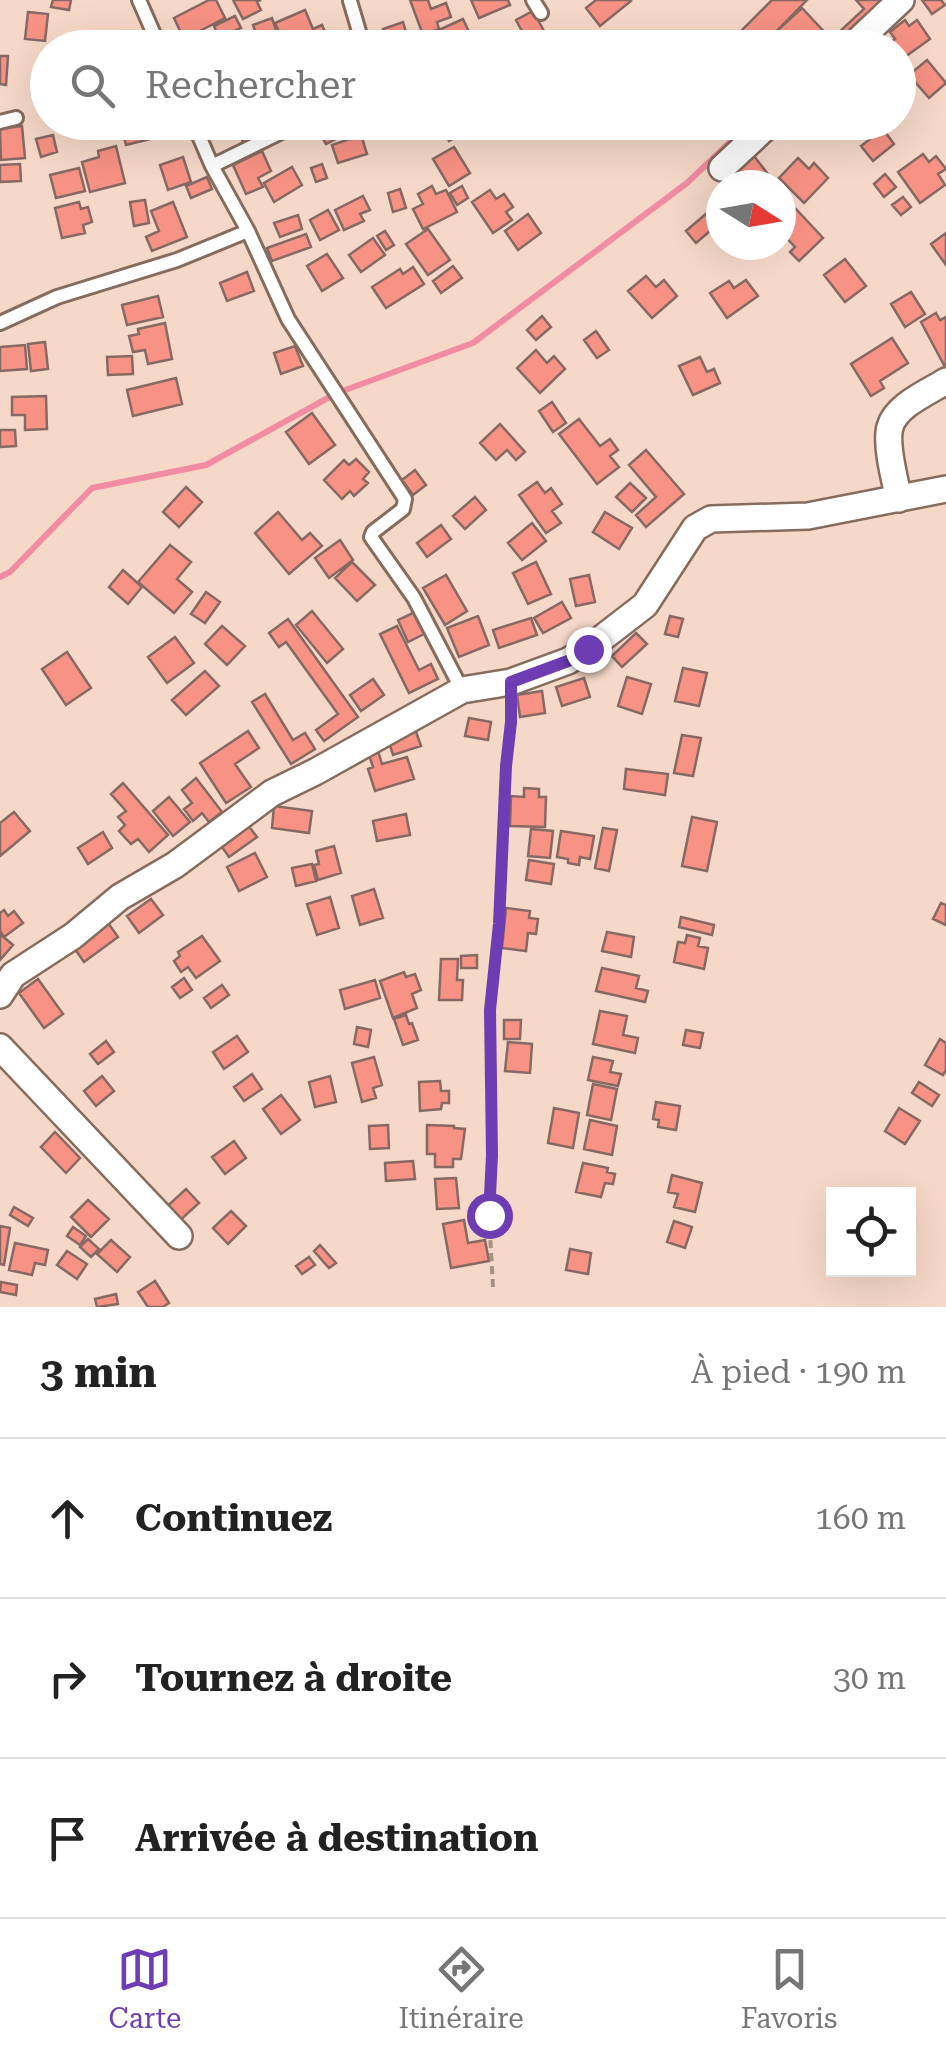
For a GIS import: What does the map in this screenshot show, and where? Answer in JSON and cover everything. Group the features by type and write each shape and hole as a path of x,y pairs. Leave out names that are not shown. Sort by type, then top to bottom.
{"street":[{"path":"869,30 901,0"},
{"path":"722,168 752,140"},
{"path":"899,499 889,429 906,406 946,381"},
{"path":"0,994 13,975 272,793 462,690 511,682 568,661 588,649 645,605 695,528 711,519 808,516 946,489"},
{"path":"0,1047 179,1236"}],"lane":[{"path":"139,0 152,30"},
{"path":"533,0 541,13"},
{"path":"350,1 359,30"},
{"path":"0,122 16,118"},
{"path":"201,140 288,319 405,499 403,509 372,532 371,537 414,598 462,690"},
{"path":"212,166 265,140"},
{"path":"0,323 57,298 177,260 248,231"}],"path":[{"path":"493,1286 489,1215 490,1010 499,924 511,682"}],"building":[{"path":"53,0 71,0 69,10 51,7"},
{"path":"216,0 225,18 202,30 180,30 174,18"},
{"path":"233,0 261,0 257,2 261,10 243,19"},
{"path":"410,0 428,0 431,9 446,3 451,17 437,22 439,29 421,30"},
{"path":"471,0 508,0 510,5 479,18"},
{"path":"596,0 631,1 600,26 586,8"},
{"path":"772,0 807,0 778,30 742,30"},
{"path":"856,0 892,0 860,30 841,30 864,9"},
{"path":"922,0 941,0 945,5 932,14"},
{"path":"802,8 822,30 778,30"},
{"path":"305,10 313,29 322,25 324,30 278,30 275,23"},
{"path":"533,11 543,30 521,30 516,20"},
{"path":"28,12 48,14 46,30 30,30 30,40 25,39"},
{"path":"235,16 241,28 216,30 214,26"},
{"path":"272,18 276,30 255,30 253,25"},
{"path":"463,19 468,30 439,30"},
{"path":"905,20 909,26 917,20 930,39 916,49 916,30 892,30"},
{"path":"403,22 405,30 383,30"},
{"path":"0,56 8,56 6,85 0,84"},
{"path":"927,60 946,83 929,98 916,83 916,69"},
{"path":"22,126 25,158 1,160 0,129"},
{"path":"36,140 54,140 57,152 41,157"},
{"path":"363,140 367,154 338,163 332,145"},
{"path":"869,140 891,140 894,144 873,161 861,146"},
{"path":"116,146 125,183 90,192 82,162 99,157 98,151"},
{"path":"454,147 470,173 449,186 433,159"},
{"path":"262,151 271,171 258,178 263,187 246,194 233,165"},
{"path":"923,154 929,162 936,156 946,169 938,174 945,185 920,203 898,172"},
{"path":"754,156 765,170 736,170"},
{"path":"183,157 191,182 168,190 160,165"},
{"path":"798,158 809,169 814,163 828,178 804,203 796,195 796,170 787,170"},
{"path":"20,164 21,181 0,182 0,165"},
{"path":"322,164 327,178 316,182 311,168"},
{"path":"292,167 302,185 274,202 264,183"},
{"path":"79,168 85,191 56,198 50,175"},
{"path":"885,174 896,187 884,197 874,184"},
{"path":"207,177 212,189 191,198 186,186"},
{"path":"432,186 436,194 446,190 457,212 423,229 413,209 423,204 418,194"},
{"path":"462,186 468,198 457,205 450,193"},
{"path":"400,189 406,208 393,212 388,193"},
{"path":"490,190 496,199 504,194 513,207 506,212 512,220 493,233 472,202"},
{"path":"363,196 370,210 360,214 364,221 344,230 335,210"},
{"path":"903,197 911,207 901,215 892,205"},
{"path":"145,200 149,223 134,226 130,202"},
{"path":"79,202 81,209 88,207 92,222 83,225 85,233 62,238 55,208"},
{"path":"173,202 187,237 152,251 146,237 159,231 151,211"},
{"path":"796,209 823,238 799,261 796,258"},
{"path":"328,210 339,230 320,240 310,220"},
{"path":"528,214 541,233 518,250 505,231"},
{"path":"706,214 706,234 696,243 686,231"},
{"path":"298,215 302,229 280,237 274,223"},
{"path":"428,229 450,260 428,275 406,244"},
{"path":"385,231 394,245 386,250 377,236"},
{"path":"946,233 946,265 931,244"},
{"path":"306,234 311,247 272,261 267,248"},
{"path":"373,238 385,255 361,272 349,255"},
{"path":"327,254 343,278 322,291 307,266"},
{"path":"845,259 866,286 845,302 824,275"},
{"path":"453,266 462,278 441,293 433,281"},
{"path":"413,267 424,284 386,308 372,287 400,269 403,274"},
{"path":"247,272 254,291 227,301 220,283"},
{"path":"646,276 656,287 664,280 677,296 652,318 628,291"},
{"path":"746,280 758,296 727,318 710,293 729,281 734,288"},
{"path":"911,292 925,314 905,327 891,304"},
{"path":"158,296 163,317 127,325 122,305"},
{"path":"936,313 940,320 946,317 944,365 921,322"},
{"path":"542,316 551,327 536,340 527,330"},
{"path":"165,323 172,359 148,364 145,350 133,352 129,336 139,334 138,329"},
{"path":"596,331 609,350 597,358 584,340"},
{"path":"892,338 908,363 880,381 884,388 871,396 851,364"},
{"path":"45,342 48,369 31,371 28,344"},
{"path":"25,345 27,369 0,371 0,347"},
{"path":"295,346 303,366 281,374 274,353"},
{"path":"536,350 547,363 554,356 565,369 540,393 517,368"},
{"path":"132,356 133,374 108,375 107,357"},
{"path":"700,357 707,372 714,369 720,383 693,395 679,366"},
{"path":"176,378 182,404 133,416 127,390"},
{"path":"46,396 47,429 25,430 25,415 12,415 12,397"},
{"path":"552,402 566,423 553,432 539,411"},
{"path":"312,413 335,445 309,464 286,432"},
{"path":"579,419 600,446 610,439 618,450 610,456 619,467 597,484 559,434"},
{"path":"500,424 525,452 516,460 507,450 496,460 480,443"},
{"path":"0,430 15,430 16,446 0,447"},
{"path":"646,450 684,494 646,527 636,515 656,497 629,465"},
{"path":"356,459 369,472 363,479 368,483 354,496 350,491 342,499 324,480 344,460 349,465"},
{"path":"415,470 426,485 413,495 402,480"},
{"path":"537,482 545,493 551,488 562,504 552,511 561,523 546,533 519,495"},
{"path":"630,483 646,498 632,512 616,497"},
{"path":"186,487 202,502 179,527 163,512"},
{"path":"475,497 486,510 465,529 453,516"},
{"path":"278,512 302,540 310,533 322,546 289,574 255,533"},
{"path":"605,512 632,528 619,549 593,532"},
{"path":"532,523 546,541 522,560 508,543"},
{"path":"441,525 451,539 427,557 417,543"},
{"path":"340,540 353,560 329,578 315,558"},
{"path":"170,545 191,562 177,579 192,592 174,613 138,582"},
{"path":"352,562 375,585 357,601 335,578"},
{"path":"536,562 551,594 528,604 513,573"},
{"path":"123,570 142,587 128,604 109,587"},
{"path":"446,575 467,611 445,625 423,588"},
{"path":"589,575 595,602 576,606 570,579"},
{"path":"206,592 220,602 205,623 191,614"},
{"path":"562,602 571,618 543,633 534,618"},
{"path":"312,611 343,649 327,663 296,625"},
{"path":"417,611 426,633 408,642 398,620"},
{"path":"478,616 489,645 459,657 447,628"},
{"path":"670,616 683,619 678,637 665,634"},
{"path":"531,618 537,635 499,648 493,630"},
{"path":"288,619 358,717 324,741 316,730 338,714 286,642 279,647 269,633"},
{"path":"222,626 245,646 227,665 205,644"},
{"path":"397,626 419,670 431,664 438,679 409,693 380,634"},
{"path":"636,633 647,644 622,667 612,656"},
{"path":"175,637 194,663 167,683 148,657"},
{"path":"67,652 91,688 66,705 42,669"},
{"path":"683,668 707,673 699,706 675,701"},
{"path":"205,671 219,686 186,715 172,700"},
{"path":"627,677 651,684 642,714 618,706"},
{"path":"584,678 590,697 562,706 556,687"},
{"path":"373,679 384,695 361,711 350,695"},
{"path":"542,691 545,713 520,717 517,695"},
{"path":"265,694 293,740 305,733 315,749 291,764 252,702"},
{"path":"469,718 491,722 488,740 465,736"},
{"path":"414,726 421,746 393,755 387,736"},
{"path":"248,731 259,748 235,764 251,787 226,803 200,763"},
{"path":"682,735 701,738 693,776 674,773"},
{"path":"378,751 382,764 407,757 414,779 375,791 368,769 373,767 369,755"},
{"path":"626,769 668,774 665,795 624,789"},
{"path":"196,778 222,812 209,822 202,813 193,821 184,809 192,803 182,790"},
{"path":"123,783 168,835 149,852 138,839 131,844 119,831 125,825 118,817 126,811 111,794"},
{"path":"524,788 539,789 539,797 546,797 545,827 510,826 511,796 524,797"},
{"path":"169,797 190,822 173,836 153,811"},
{"path":"274,806 312,811 309,833 272,828"},
{"path":"14,812 30,831 0,856 0,823"},
{"path":"406,814 410,835 377,841 373,821"},
{"path":"692,817 717,822 707,871 682,866"},
{"path":"244,820 257,837 229,857 217,840"},
{"path":"603,828 617,830 609,871 595,868"},
{"path":"531,829 553,831 550,858 528,856"},
{"path":"561,831 594,836 590,859 580,857 579,865 557,857"},
{"path":"103,832 112,848 88,864 78,848"},
{"path":"334,846 341,873 318,880 316,851"},
{"path":"255,853 267,877 239,891 227,867"},
{"path":"529,860 554,864 551,884 526,880"},
{"path":"312,864 316,881 296,886 292,868"},
{"path":"374,889 383,918 360,925 352,896"},
{"path":"330,897 339,928 317,935 307,904"},
{"path":"151,899 163,915 139,933 127,916"},
{"path":"941,903 946,905 946,925 933,919"},
{"path":"506,908 530,911 529,918 538,919 536,934 528,933 526,951 502,948"},
{"path":"4,910 8,916 14,911 23,923 4,937 0,913"},
{"path":"681,917 714,925 712,935 679,927"},
{"path":"106,920 118,937 84,962 72,945"},
{"path":"607,932 634,937 631,957 602,951"},
{"path":"0,934 13,945 0,960"},
{"path":"687,935 700,938 698,946 708,948 704,969 674,962 678,942 685,943"},
{"path":"202,936 220,961 196,978 188,967 181,972 174,961 180,956 178,952"},
{"path":"477,955 477,968 461,968 461,956"},
{"path":"441,959 458,959 457,980 463,980 462,1000 439,1000"},
{"path":"602,968 639,976 636,988 648,991 645,1002 596,991"},
{"path":"404,972 406,977 415,974 421,990 412,994 417,1008 393,1018 380,981"},
{"path":"184,978 192,990 180,998 172,987"},
{"path":"38,979 63,1014 44,1028 19,993"},
{"path":"375,980 380,998 345,1009 340,990"},
{"path":"222,985 229,995 211,1008 204,998"},
{"path":"600,1011 627,1016 623,1035 638,1038 635,1053 593,1044"},
{"path":"406,1015 418,1040 403,1045 394,1019"},
{"path":"504,1020 521,1020 520,1039 504,1039"},
{"path":"357,1027 371,1030 368,1047 354,1044"},
{"path":"686,1030 703,1033 700,1048 683,1045"},
{"path":"237,1036 248,1052 224,1069 213,1052"},
{"path":"940,1039 946,1043 943,1075 925,1065"},
{"path":"106,1041 114,1052 98,1064 90,1054"},
{"path":"508,1042 532,1044 530,1073 505,1071"},
{"path":"374,1057 382,1085 373,1088 376,1098 362,1102 352,1063"},
{"path":"593,1057 613,1061 610,1072 621,1074 618,1086 588,1080"},
{"path":"252,1074 262,1089 244,1101 234,1087"},
{"path":"102,1076 114,1091 96,1106 84,1091"},
{"path":"330,1076 336,1102 315,1107 309,1082"},
{"path":"440,1081 441,1091 449,1091 449,1103 442,1103 441,1109 420,1111 419,1082"},
{"path":"919,1082 939,1095 932,1106 912,1093"},
{"path":"593,1084 617,1089 611,1120 587,1115"},
{"path":"281,1095 300,1120 281,1134 263,1109"},
{"path":"656,1102 680,1106 676,1130 658,1127 659,1120 653,1119"},
{"path":"554,1108 579,1113 573,1148 548,1143"},
{"path":"899,1108 920,1121 905,1144 885,1131"},
{"path":"590,1120 617,1126 612,1155 584,1149"},
{"path":"388,1125 389,1148 370,1149 369,1126"},
{"path":"427,1125 465,1129 461,1159 453,1159 453,1167 435,1167 435,1154 427,1154"},
{"path":"55,1132 80,1158 66,1173 41,1147"},
{"path":"234,1141 246,1158 225,1174 212,1157"},
{"path":"413,1161 415,1179 386,1181 385,1163"},
{"path":"583,1163 608,1168 607,1172 615,1174 613,1184 605,1183 601,1197 576,1192"},
{"path":"672,1175 702,1183 695,1212 674,1207 678,1194 668,1192"},
{"path":"456,1178 459,1208 437,1209 435,1179"},
{"path":"186,1189 199,1203 176,1224 163,1210"},
{"path":"88,1200 109,1219 91,1237 71,1217"},
{"path":"14,1207 33,1218 28,1226 10,1215"},
{"path":"231,1211 246,1226 228,1244 213,1228"},
{"path":"464,1220 468,1243 485,1240 489,1261 451,1268 443,1224"},
{"path":"674,1221 692,1227 685,1248 667,1242"},
{"path":"0,1226 10,1228 4,1265 0,1264"},
{"path":"73,1227 86,1236 80,1245 67,1236"},
{"path":"88,1239 99,1249 91,1257 80,1247"},
{"path":"111,1240 130,1257 117,1272 97,1254"},
{"path":"15,1243 48,1250 45,1265 35,1263 32,1275 9,1270"},
{"path":"320,1245 336,1263 329,1268 314,1251"},
{"path":"570,1249 591,1253 588,1274 566,1270"},
{"path":"67,1251 87,1264 77,1279 57,1265"},
{"path":"309,1257 315,1265 302,1274 296,1266"},
{"path":"155,1281 169,1303 163,1307 148,1307 138,1292"},
{"path":"1,1282 17,1285 16,1295 0,1292"},
{"path":"116,1294 118,1304 97,1307 95,1299"}],"waterway":[{"path":"0,577 10,572 92,488 206,465 337,393 473,343 687,183 732,140"}],"route":[{"path":"489,1215 490,1010 499,924 511,682 568,661 588,649"}]}
